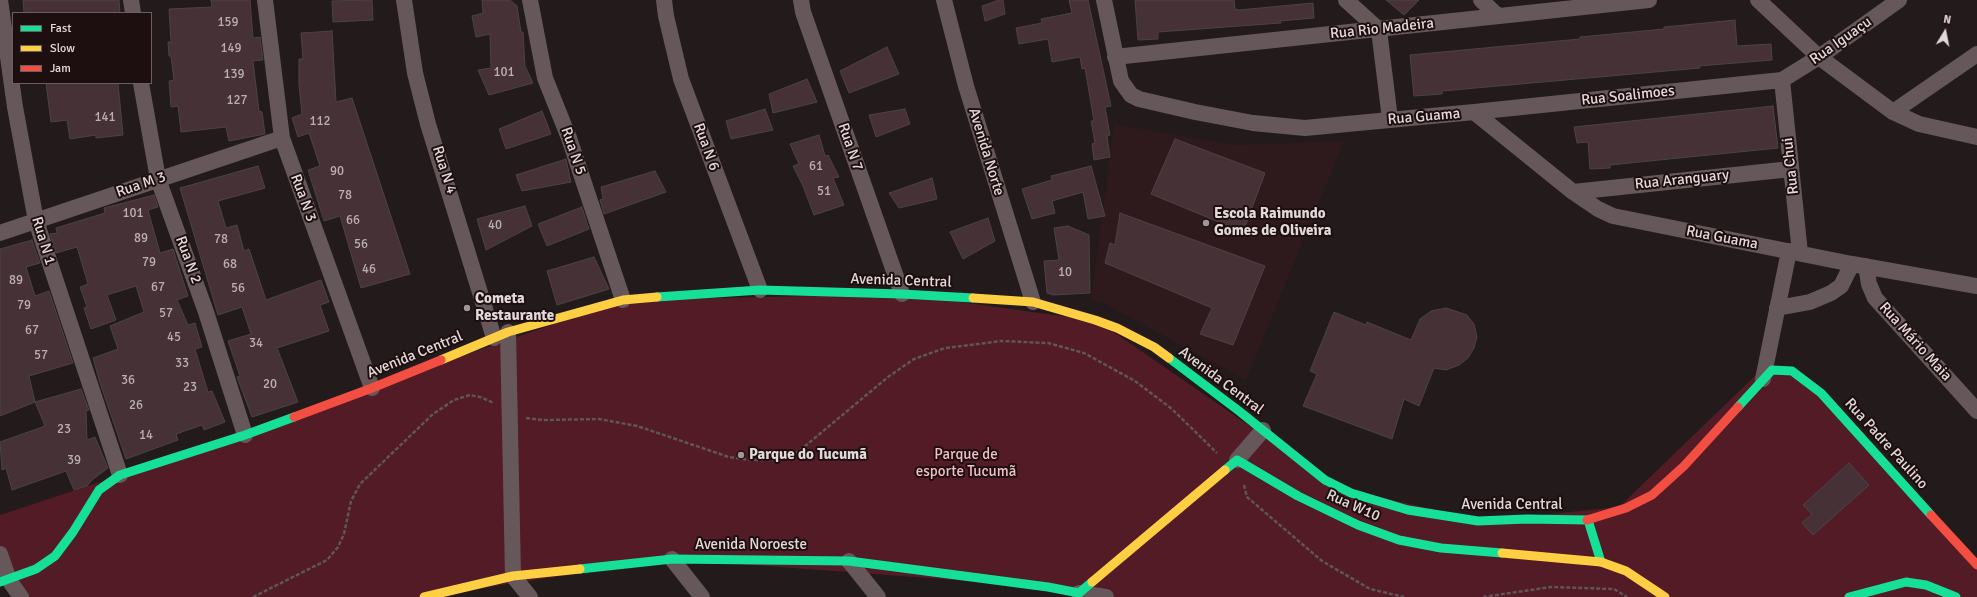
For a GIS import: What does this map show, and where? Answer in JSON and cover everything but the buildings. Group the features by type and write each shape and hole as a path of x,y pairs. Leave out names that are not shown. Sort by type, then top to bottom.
{"street":[{"name":"Rua N 1","path":"0,0 15,107 36,221 120,475"},
{"path":"132,0 133,12"},
{"name":"Rua N 3","path":"265,0 282,138 372,388"},
{"name":"Rua N 4","path":"404,0 415,74 428,124 501,335 510,412 513,576"},
{"name":"Rua N 5","path":"530,0 545,78 569,138 623,300"},
{"name":"Rua N 6","path":"664,0 666,16 681,79 760,290"},
{"name":"Rua N 7","path":"801,0 803,12 902,294"},
{"name":"Avenida Norte","path":"944,0 966,86 1033,302"},
{"name":"Rua Guama","path":"1104,0 1121,80 1131,95 1139,99 1253,123 1305,128 1474,112 1573,192 1598,209 1614,216 1859,265 1977,286"},
{"path":"1346,0 1379,30 1390,119"},
{"path":"1481,0 1498,16"},
{"name":"Rua Rio Madeira","path":"1115,57 1649,0"},
{"path":"1758,0 1819,57 1892,112 1919,124 1977,137"},
{"name":"Rua Iguaçu","path":"1782,80 1819,57 1899,0"},
{"path":"1892,112 1977,54"},
{"name":"Rua Soalimoes","path":"1474,112 1782,80"},
{"name":"Rua Chui","path":"1763,379 1777,308 1794,252 1791,169 1782,80"},
{"name":"Rua N 2","path":"141,84 158,179 206,312 245,436"},
{"name":"Rua M 3","path":"0,233 282,138"},
{"name":"Rua Aranguary","path":"1573,192 1791,169"},
{"path":"1777,308 1810,302 1831,293 1841,286 1859,265"},
{"name":"Rua Mário Maia","path":"1859,265 1875,298 1977,411"},
{"name":"Avenida Central","path":"4,581 36,569 55,556 73,532 99,490 120,475 245,436 372,388 501,335 623,300 760,290 902,294 1033,302 1117,328 1154,347 1263,430 1325,480 1351,493 1376,502 1444,517 1478,521 1527,519 1588,520 1626,508 1652,495 1684,466 1763,379"},
{"name":"Rua Padre Paulino","path":"1763,379 1772,370 1792,371 1821,393 1977,565"},
{"path":"1079,593 1237,460 1263,430"},
{"name":"Rua W10","path":"1237,460 1298,496 1358,525 1399,540 1441,548 1601,562 1626,571 1666,597"},
{"path":"1588,520 1601,562"},
{"path":"0,554 4,581 21,597"},
{"path":"672,559 702,597"},
{"name":"Avenida Noroeste","path":"424,597 513,576 672,559 849,561 1052,592 1079,593"},
{"path":"849,561 878,597"},
{"path":"513,576 530,597"},
{"path":"1849,597 1906,582 1926,585 1956,597"},
{"path":"1079,593 1106,597"}],"path":[{"path":"253,597 326,560 338,547 344,534 351,501 360,484 433,414 454,400 470,395 489,400 510,412 523,417 543,420 599,419 620,422 637,426 729,457 750,460 775,460 798,452 888,377 914,359 945,348 1001,341 1048,343 1084,353 1135,381 1172,409 1215,453 1237,460 1247,497 1322,561 1370,589 1404,597"},
{"path":"1483,597 1551,587 1614,589 1627,597"}],"shaded area":[{"name":"Escola Raimundo Gomes de Oliveira","path":"1114,124 1234,145 1344,141 1246,380 1105,304 1091,301"}],"green space":[{"name":"Parque do Tucumã","path":"902,294 1098,321 1338,487 1482,521 1619,507 1760,371 1801,377 1977,564 1977,597 1106,597 1048,587 672,559 424,597 21,597 0,554 0,515 100,482 623,300"}],"traffic: fast":[{"path":"657,297 760,290 902,294 973,298"},
{"path":"1169,358 1239,411 1325,480 1351,493 1408,510 1478,521 1527,519 1587,520"},
{"path":"1738,407 1772,370 1792,371 1821,393 1931,515"},
{"path":"0,582 36,569 55,556 73,532 99,490 120,475 245,435 294,417"},
{"path":"1225,470 1237,460 1298,496 1358,525 1399,540 1441,548 1502,553"},
{"path":"1588,520 1601,562"},
{"path":"580,569 672,559 849,561 1048,587 1079,593 1092,582"},
{"path":"1849,597 1906,582 1926,585 1956,597"}],"traffic: slow":[{"path":"441,360 508,332 623,300 657,297"},
{"path":"973,298 1033,302 1095,320 1117,328 1154,347 1169,358"},
{"path":"1092,582 1225,470"},
{"path":"1502,553 1601,562 1626,571 1665,597"},
{"path":"424,597 513,576 580,569"}],"traffic: jam":[{"path":"294,417 441,360"},
{"path":"1587,520 1626,508 1652,495 1684,466 1738,407"},
{"path":"1931,515 1977,565"}],"place":[{"name":"Escola Raimundo Gomes de Oliveira","path":"1206,223"},
{"name":"Cometa Restaurante","path":"467,308"},
{"name":"Parque do Tucumã","path":"741,455"}],"park label":[{"name":"Parque de esporte Tucumã","path":"966,464"}]}
